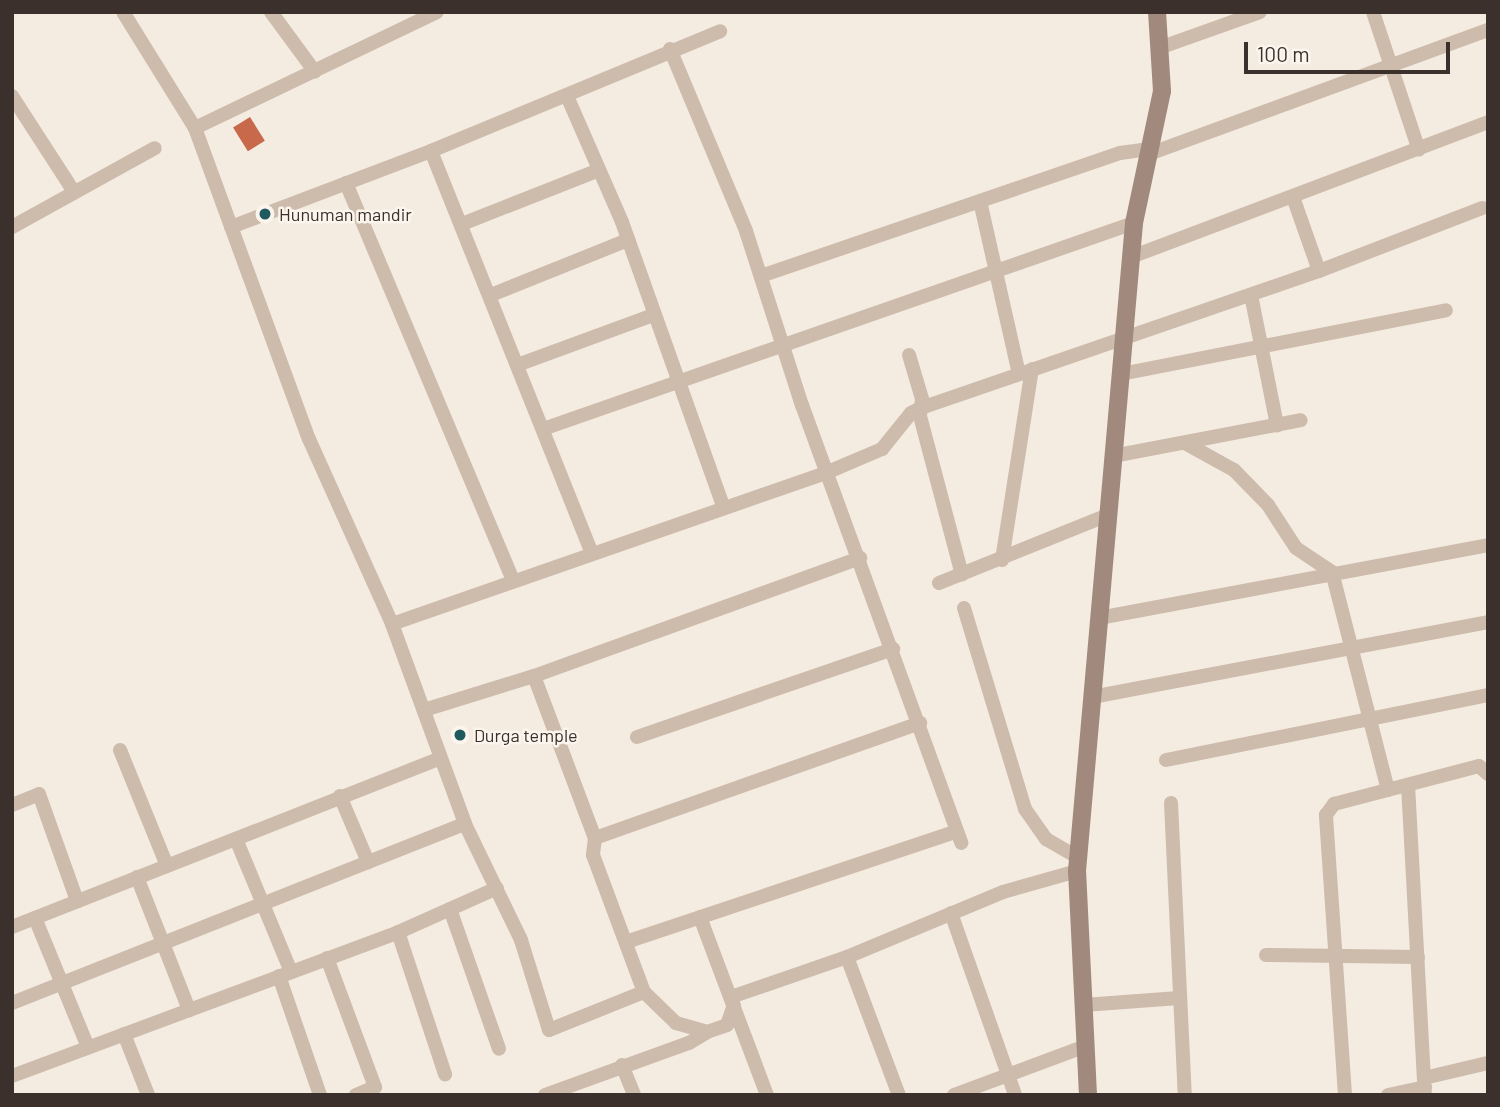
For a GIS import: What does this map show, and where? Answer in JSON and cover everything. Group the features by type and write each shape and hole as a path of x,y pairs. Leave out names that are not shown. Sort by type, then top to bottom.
{"street":[{"path":"123,12 195,128 309,439 392,624 439,759 465,824 497,888 540,990 549,1030 644,992"},
{"path":"271,12 315,72"},
{"path":"195,128 437,12"},
{"path":"1088,1095 1078,864 1134,223 1163,91 1157,12"},
{"path":"1159,48 1260,12"},
{"path":"1373,12 1419,150"},
{"path":"761,276 1120,153 1149,152 1488,30"},
{"path":"231,227 431,151 566,96 670,49 720,31"},
{"path":"626,942 959,837 894,649 784,348 761,276 670,49"},
{"path":"12,96 18,115 74,192"},
{"path":"566,96 628,240 723,506"},
{"path":"1131,257 1419,150 1488,121"},
{"path":"12,226 155,148"},
{"path":"431,151 520,365 592,553"},
{"path":"462,224 599,170"},
{"path":"346,183 513,581"},
{"path":"1293,197 1319,271"},
{"path":"980,201 995,273 1026,371 1002,560"},
{"path":"392,624 723,506 828,472 882,449 911,413 921,408 1319,271 1482,208"},
{"path":"543,429 784,348 1134,223"},
{"path":"491,295 628,240"},
{"path":"1251,295 1277,425"},
{"path":"1121,374 1446,310"},
{"path":"520,365 653,315"},
{"path":"909,355 962,575"},
{"path":"1113,456 1301,420"},
{"path":"1185,443 1234,470 1268,505 1296,548 1332,572 1388,790"},
{"path":"939,583 1002,560 1108,515"},
{"path":"1099,618 1332,572 1488,545"},
{"path":"424,710 534,676 860,558"},
{"path":"964,608 1025,809 1045,839 1078,864"},
{"path":"1092,697 1488,621"},
{"path":"637,737 894,649"},
{"path":"534,676 595,838 593,855 644,992 676,1023 707,1032"},
{"path":"1166,760 1488,695"},
{"path":"595,838 920,723"},
{"path":"120,750 167,866"},
{"path":"12,927 439,759"},
{"path":"1345,1095 1326,815 1334,804 1479,766 1488,774"},
{"path":"1408,785 1425,1086"},
{"path":"12,805 39,794 77,901"},
{"path":"340,796 368,862"},
{"path":"1171,803 1185,1095"},
{"path":"12,1003 465,824"},
{"path":"236,839 264,904 320,1095"},
{"path":"733,1001 1078,864"},
{"path":"137,877 189,1010"},
{"path":"12,1076 398,932 497,888"},
{"path":"450,909 499,1049"},
{"path":"951,913 1015,1095"},
{"path":"700,917 767,1095"},
{"path":"35,918 88,1047"},
{"path":"398,932 445,1074"},
{"path":"1266,954 1418,957"},
{"path":"847,957 899,1095"},
{"path":"327,958 375,1087 356,1095"},
{"path":"1084,1005 1179,998"},
{"path":"545,1095 689,1043 707,1032 727,1025 733,1001"},
{"path":"124,1034 148,1095"},
{"path":"954,1095 1086,1046"},
{"path":"1388,1095 1425,1086 1488,1063"},
{"path":"622,1065 634,1095"}],"building":[{"path":"250,117 265,141 248,151 233,128"}],"place":[{"name":"Hunuman mandir","path":"265,214"},
{"name":"Durga temple","path":"460,735"}]}
